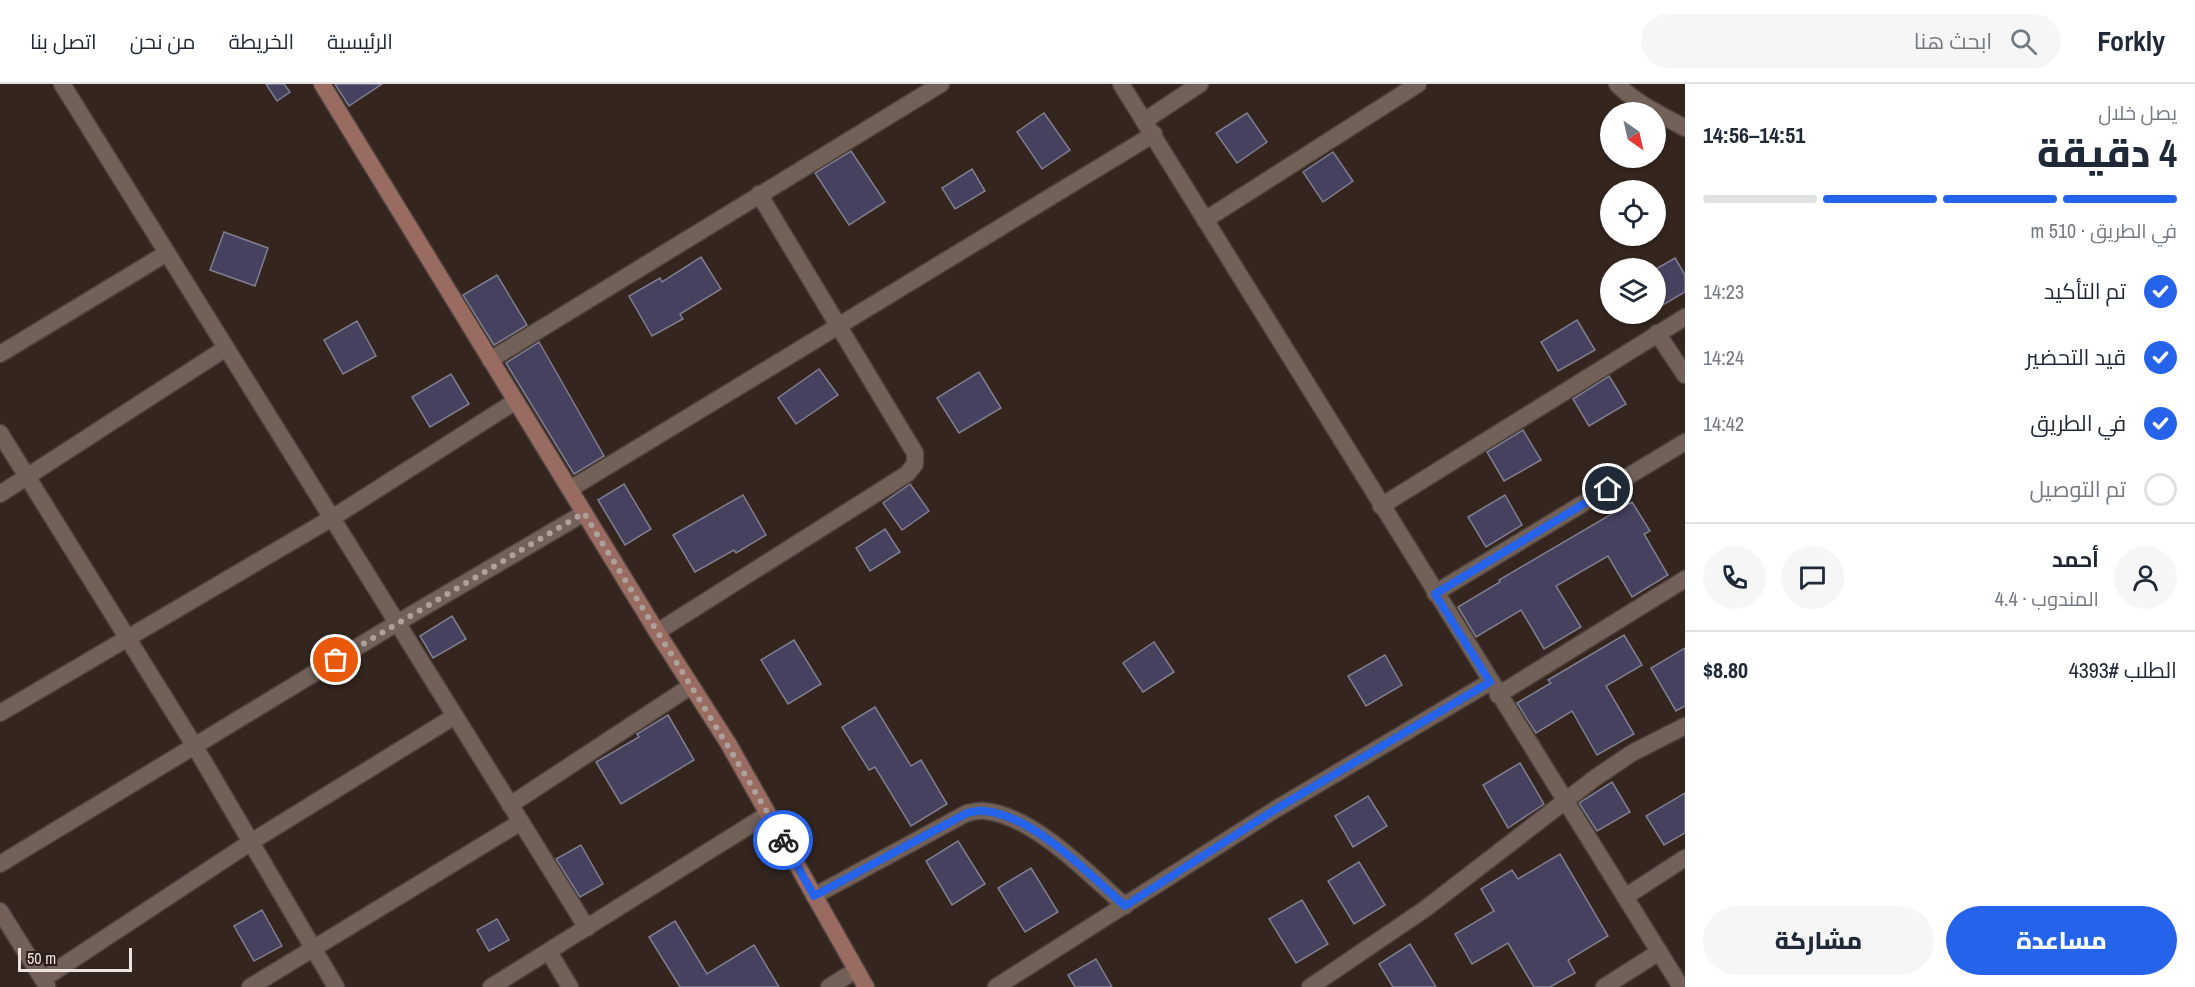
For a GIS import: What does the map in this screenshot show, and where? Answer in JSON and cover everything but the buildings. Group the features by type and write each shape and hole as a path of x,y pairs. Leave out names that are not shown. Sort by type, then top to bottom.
{"main road":[{"path":"322,84 728,744 866,987"}],"street":[{"path":"62,84 587,928"},
{"path":"490,360 941,84"},
{"path":"1121,84 1435,594 1681,987"},
{"path":"570,489 838,325 1149,128 1200,84"},
{"path":"1205,220 1418,84"},
{"path":"1625,86 1685,128"},
{"path":"657,632 907,474 915,464 915,453 759,194"},
{"path":"0,354 167,253"},
{"path":"1381,506 1685,317"},
{"path":"1657,333 1685,375"},
{"path":"0,494 226,348"},
{"path":"0,713 332,518 516,401"},
{"path":"0,433 194,746 336,987"},
{"path":"1435,594 1685,442"},
{"path":"0,864 397,623 584,513"},
{"path":"996,987 1276,809 1494,689 1685,579"},
{"path":"510,805 691,686"},
{"path":"0,911 45,983 251,842 455,716"},
{"path":"1310,987 1425,909 1632,753 1685,726"},
{"path":"814,896 967,813 982,810 999,813 1027,826 1061,849 1125,906"},
{"path":"491,987 768,814"},
{"path":"250,987 521,822"},
{"path":"1625,897 1685,858"},
{"path":"549,952 570,987"},
{"path":"1604,987 1659,952"},
{"path":"829,987 856,970"}],"way so far":[{"path":"336,660 584,513 728,744 783,840"}],"route":[{"path":"783,840 814,896 967,813 982,810 999,813 1027,826 1061,849 1125,906 1276,809 1490,682 1435,594 1608,489"}]}
